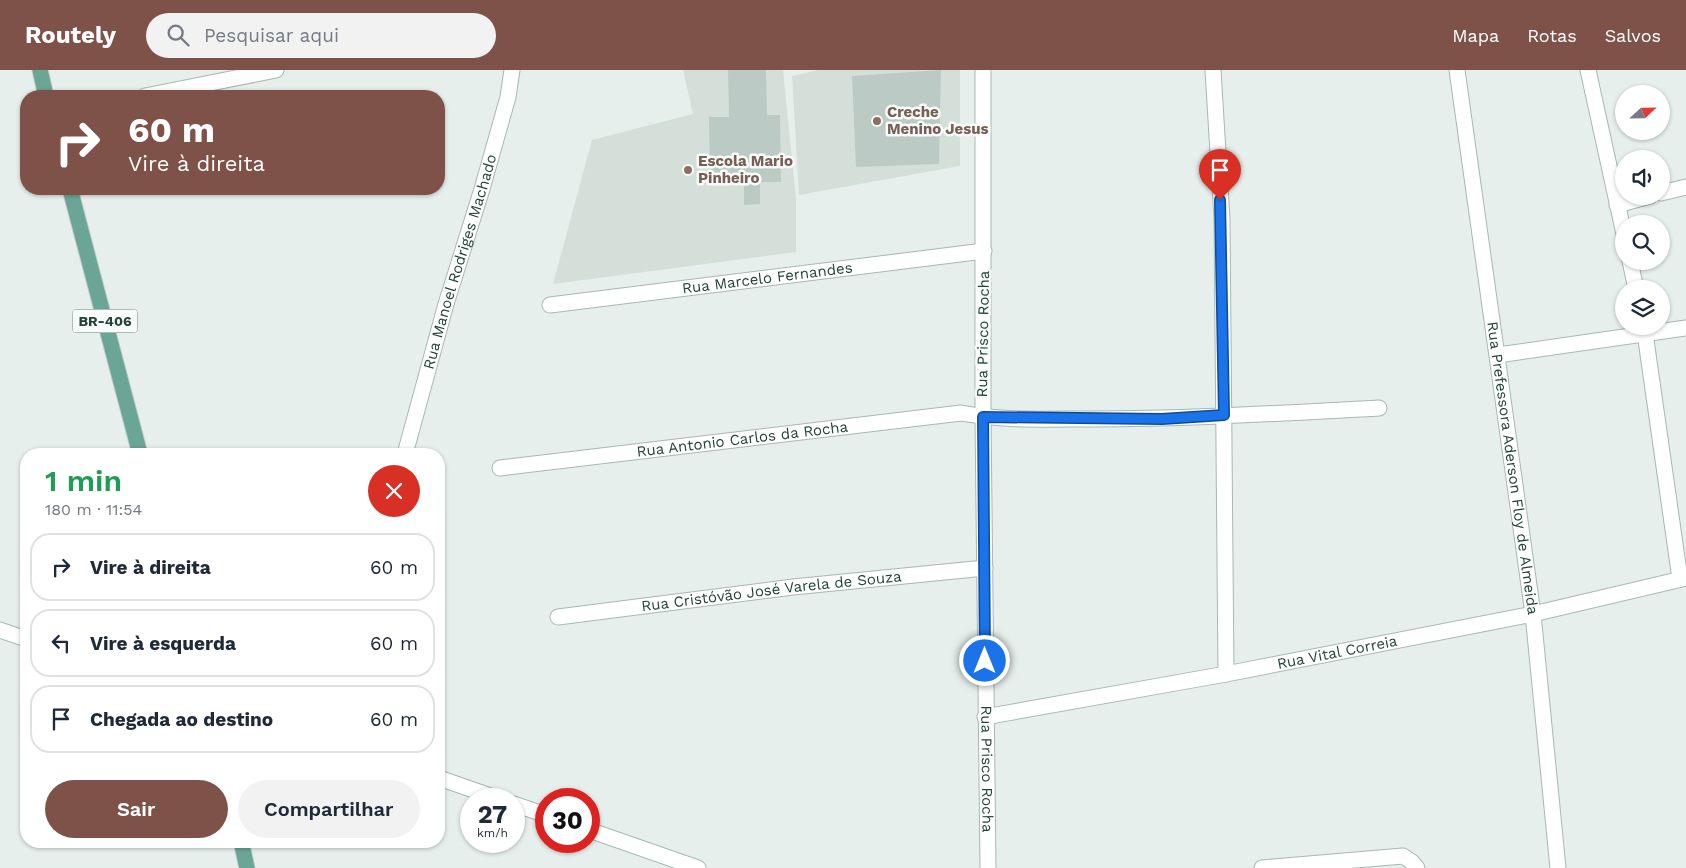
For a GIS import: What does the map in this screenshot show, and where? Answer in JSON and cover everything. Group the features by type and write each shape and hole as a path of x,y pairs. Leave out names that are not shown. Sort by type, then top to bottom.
{"main road":[{"path":"40,70 45,90"},
{"name":"BR-406","path":"72,195 138,448"},
{"path":"243,848 247,868"}],"street":[{"path":"175,90 276,70"},
{"name":"Rua Manoel Rodriges Machado","path":"407,448 446,304 482,190 508,96 512,70"},
{"name":"Rua Prisco Rocha","path":"983,70 983,417 988,868"},
{"path":"1213,70 1222,219 1226,674"},
{"name":"Rua Prefessora Aderson Floy de Almeida","path":"1457,70 1533,614 1558,868"},
{"path":"1588,70 1615,196"},
{"path":"1670,191 1686,187"},
{"path":"1617,205 1619,215"},
{"name":"Rua Marcelo Fernandes","path":"550,305 984,252"},
{"path":"1670,328 1686,328"},
{"path":"1498,355 1615,334"},
{"path":"1646,335 1683,578"},
{"name":"Rua Antonio Carlos da Rocha","path":"500,468 961,413 983,417 1162,419 1380,408"},
{"name":"Rua Cristóvão José Varela de Souza","path":"558,617 793,588 985,568"},
{"name":"Rua Vital Correia","path":"985,717 1226,674 1533,614 1683,578"},
{"path":"0,630 20,637"},
{"path":"445,780 468,788"},
{"path":"600,834 698,868"},
{"path":"1262,868 1403,856 1415,865"}],"shaded area":[{"name":"Escola Mario Pinheiro","path":"683,70 783,70 796,199 796,252 553,284 592,140 693,114"},
{"name":"Creche Menino Jesus","path":"818,70 960,70 960,166 799,195 792,76"}],"building":[{"path":"728,70 766,70 767,115 780,115 781,182 760,182 760,204 744,205 744,178 710,178 709,117 729,117"},
{"path":"941,70 939,164 856,167 852,76"}],"place":[{"name":"Creche Menino Jesus","path":"877,121"},
{"name":"Escola Mario Pinheiro","path":"688,170"}],"route":[{"path":"985,661 983,417 1024,419 1162,419 1224,415 1222,219 1220,200"}]}
